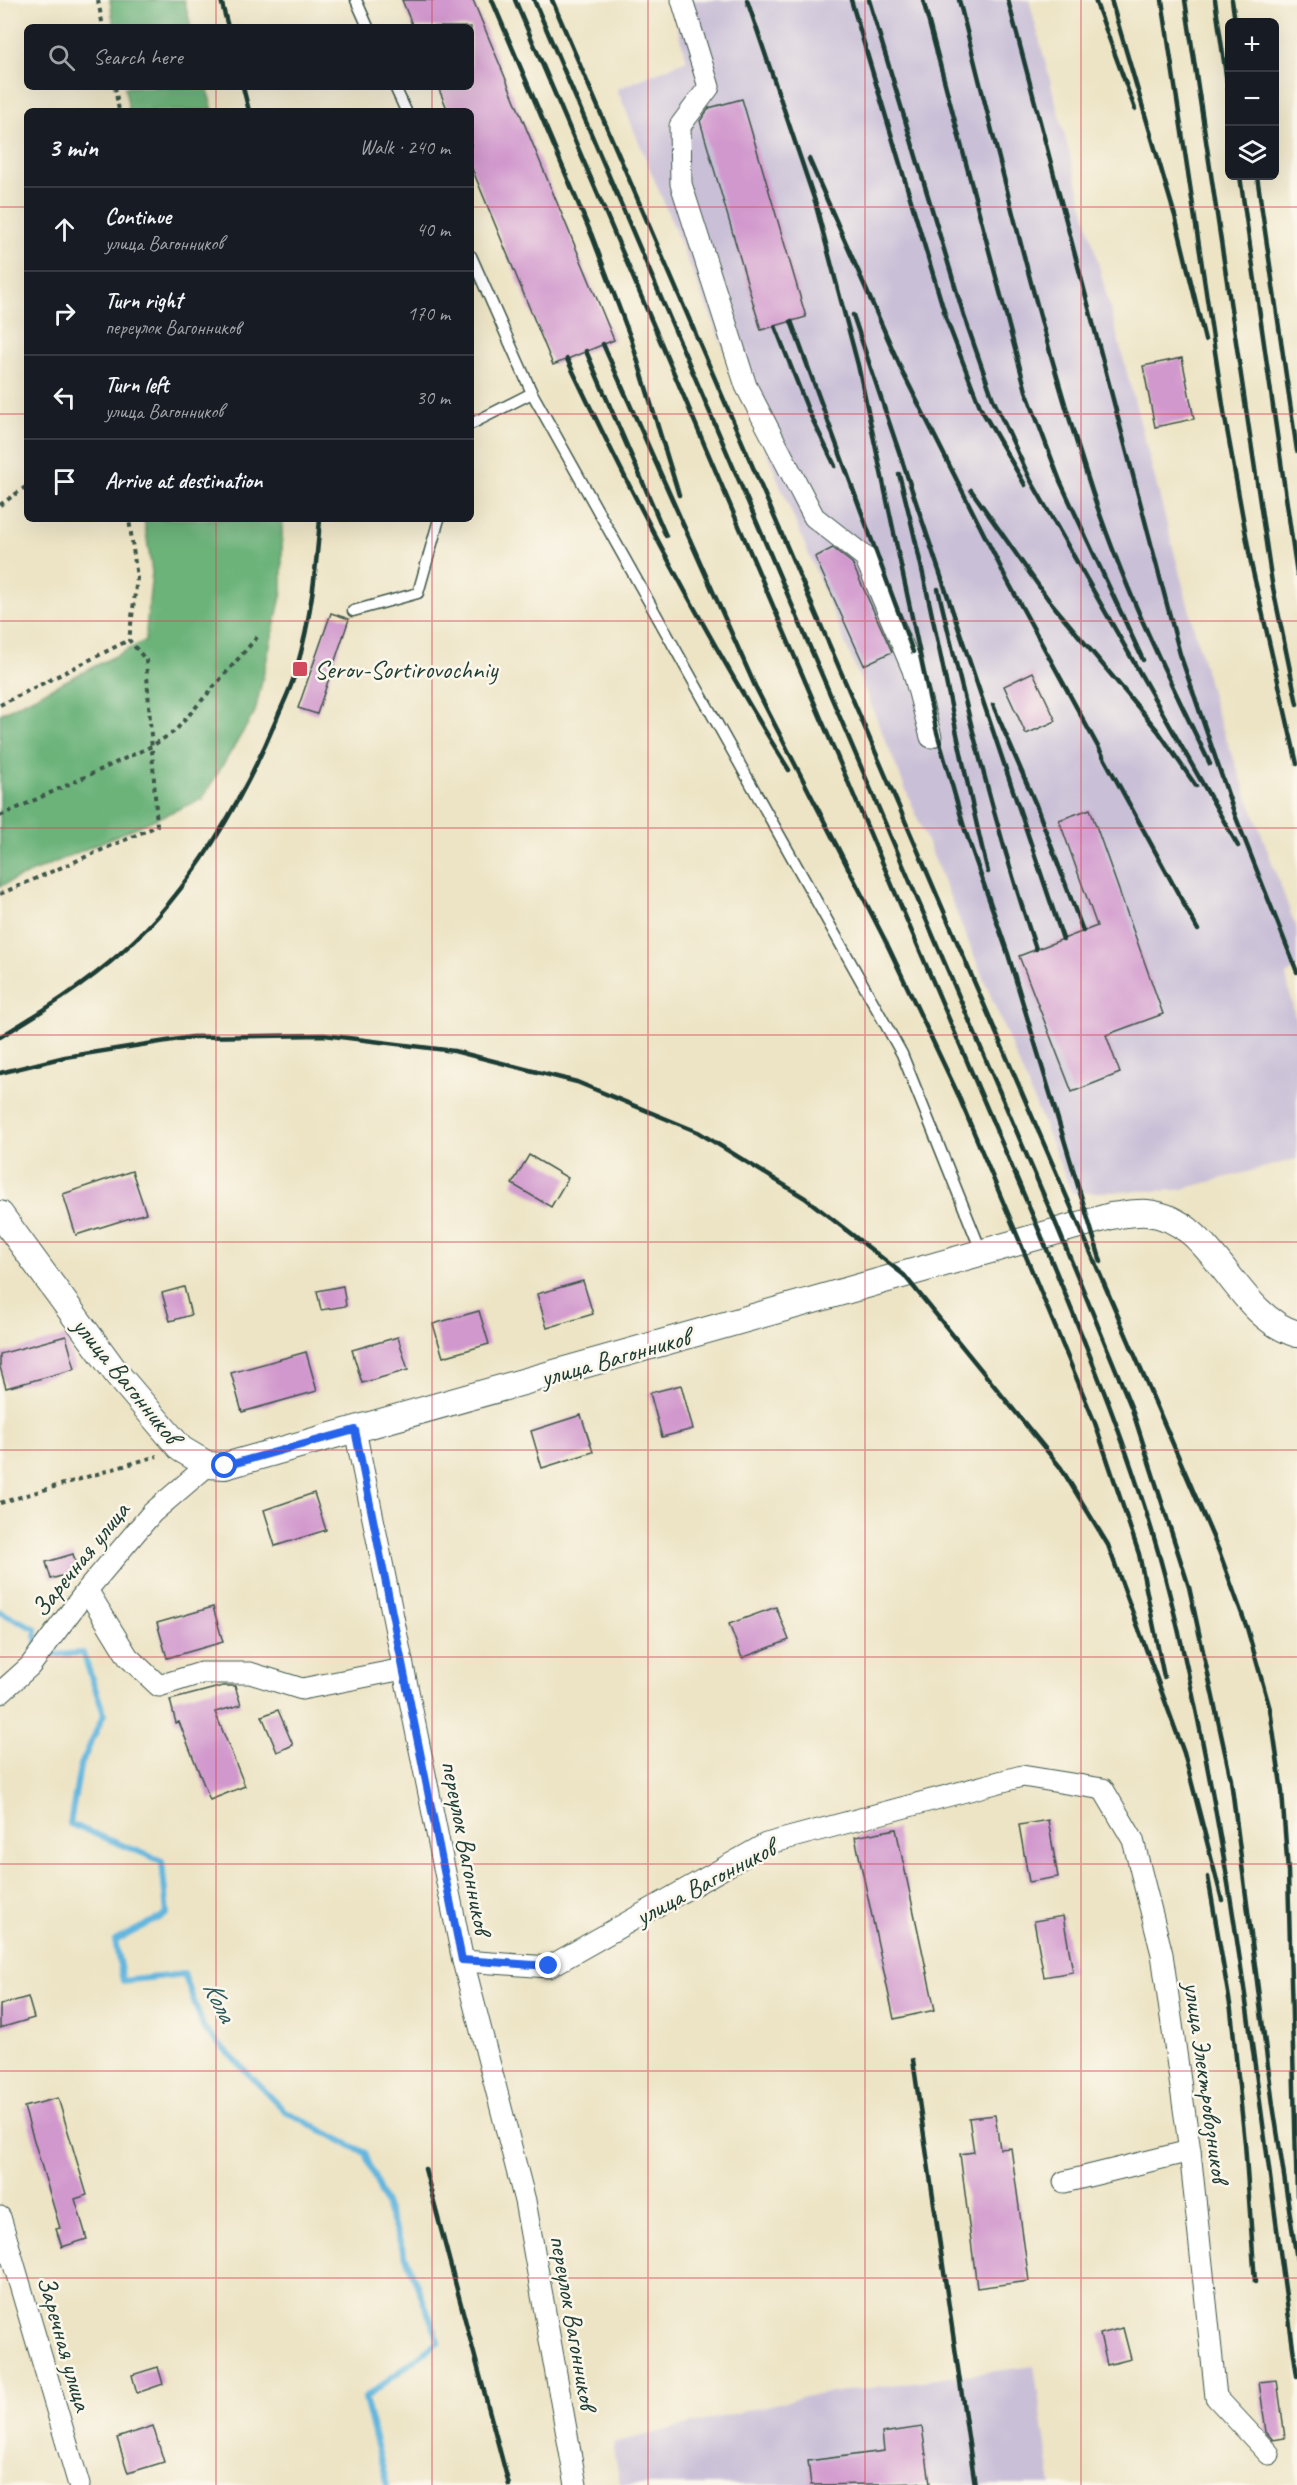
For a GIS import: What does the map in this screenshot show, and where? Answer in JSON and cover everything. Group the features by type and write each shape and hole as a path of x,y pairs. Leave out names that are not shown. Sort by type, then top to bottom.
{"street":[{"path":"682,0 709,87 680,126 681,184 746,386 814,517 865,557 913,670 931,738"},
{"name":"улица Вагонников","path":"0,1214 117,1374 181,1449 208,1465 225,1466 1111,1216 1147,1213 1173,1220 1188,1231 1216,1259 1258,1312 1283,1329 1297,1334"},
{"name":"переулок Вагонников","path":"355,1430 462,1960 525,2201 576,2485"},
{"name":"Заречная улица","path":"0,1693 30,1665 87,1590 152,1513 208,1465"},
{"path":"87,1590 128,1657 159,1686 201,1673 250,1673 302,1689 404,1669"},
{"name":"улица Вагонников","path":"462,1960 549,1966 766,1844 1022,1776"},
{"name":"улица Электровозников","path":"1022,1776 1103,1789 1133,1840 1162,1954 1190,2151 1216,2397 1269,2454"},
{"path":"1064,2182 1190,2151"},
{"name":"Заречная улица","path":"0,2217 79,2485"}],"lane":[{"path":"356,0 367,24"},
{"path":"396,90 405,108"},
{"path":"474,263 532,393 903,1054 982,1254"},
{"path":"474,422 532,393"},
{"path":"353,611 418,593 438,522"}],"path":[{"path":"98,0 102,24"},
{"path":"116,90 118,108"},
{"path":"0,505 24,488"},
{"path":"0,894 157,826 146,660 129,640 137,578 129,522"},
{"path":"0,816 152,746 176,731 259,635"},
{"path":"0,705 129,640"},
{"path":"0,1503 181,1449"}],"shaded area":[{"path":"669,0 1029,0 1216,711 1297,930 1297,968 1286,975 1297,1028 1297,1159 1179,1190 1072,1193 617,89 687,60"},
{"path":"1034,2366 1052,2485 620,2485 613,2443 808,2396"}],"green space":[{"path":"110,0 184,0 190,24 114,24"},
{"path":"126,90 208,90 212,108 128,108"},
{"path":"144,522 282,522 282,592 255,712 202,799 0,886 0,714 145,641 152,572"}],"building":[{"path":"402,0 473,0 614,340 553,365 474,173 474,108 447,108 439,90 474,90 474,24 412,24"},
{"path":"742,99 806,317 761,330 700,121 709,108"},
{"path":"1182,358 1194,419 1155,427 1143,366"},
{"path":"833,548 852,563 892,652 864,665 815,557"},
{"path":"331,613 349,619 317,714 298,708"},
{"path":"1033,672 1056,721 1026,734 1004,686"},
{"path":"1090,809 1163,1014 1106,1035 1120,1073 1072,1092 1019,956 1097,926 1059,820"},
{"path":"529,1155 568,1178 551,1207 512,1184"},
{"path":"132,1171 146,1213 76,1235 63,1194"},
{"path":"583,1281 593,1314 547,1328 537,1294"},
{"path":"343,1286 346,1306 321,1310 317,1291"},
{"path":"184,1287 191,1315 170,1321 162,1293"},
{"path":"479,1311 489,1344 443,1357 433,1324"},
{"path":"66,1336 75,1369 6,1388 0,1367 0,1354"},
{"path":"398,1337 408,1370 362,1383 352,1350"},
{"path":"306,1352 317,1391 242,1412 231,1373"},
{"path":"681,1385 693,1429 662,1437 650,1393"},
{"path":"581,1415 593,1452 542,1468 531,1431"},
{"path":"314,1493 326,1530 275,1546 264,1510"},
{"path":"73,1554 78,1571 51,1579 46,1562"},
{"path":"213,1607 223,1642 167,1658 157,1623"},
{"path":"776,1607 789,1640 742,1658 729,1624"},
{"path":"223,1686 235,1686 241,1705 215,1712 245,1786 210,1800 179,1722 176,1723 170,1700"},
{"path":"278,1710 293,1745 277,1752 262,1716"},
{"path":"1048,1820 1058,1877 1029,1882 1019,1825"},
{"path":"896,1829 935,2010 894,2019 855,1837"},
{"path":"1063,1916 1073,1972 1044,1977 1034,1921"},
{"path":"28,1997 34,2018 0,2028 0,2005"},
{"path":"58,2098 87,2195 75,2199 87,2239 62,2247 56,2229 60,2228 24,2107"},
{"path":"995,2115 1000,2149 1011,2148 1029,2281 977,2288 960,2154 974,2152 969,2118"},
{"path":"1123,2328 1131,2359 1107,2365 1100,2334"},
{"path":"158,2367 163,2384 137,2393 132,2375"},
{"path":"1277,2380 1285,2438 1273,2440 1266,2432 1259,2382"},
{"path":"153,2426 164,2462 128,2473 117,2438"},
{"path":"922,2427 930,2483 811,2485 808,2461 884,2451 882,2433"}],"waterway":[{"name":"Кола","path":"0,1612 36,1629 36,1646"},
{"name":"Кола","path":"48,1655 83,1653 104,1714 80,1767 70,1824 162,1861 167,1914 115,1941 123,1981 184,1974 204,2029 285,2111 365,2153 439,2341 365,2398 387,2485"}],"railway":[{"path":"221,0 227,24"},
{"path":"492,0 592,236 631,339 679,495"},
{"path":"515,0 1041,1235 1095,1369 1144,1504 1170,1596 1212,1789 1244,1984 1297,2376"},
{"path":"534,0 1059,1231 1132,1409 1189,1587 1231,1780 1273,2105 1297,2260"},
{"path":"552,0 1219,1551 1247,1628 1270,1709 1282,1792 1288,1872 1297,2196"},
{"path":"747,0 819,213"},
{"path":"851,0 947,321 981,409 1025,485"},
{"path":"869,0 964,316 993,399 1030,479 1238,846"},
{"path":"923,0 1026,391 1060,481 1143,660"},
{"path":"959,0 1038,310 1093,494 1132,598 1210,764"},
{"path":"1008,0 1180,654 1235,815 1297,972"},
{"path":"1095,0 1135,109"},
{"path":"1111,0 1175,216 1205,340"},
{"path":"1162,0 1225,418 1251,563 1297,764"},
{"path":"1185,0 1272,583 1297,704"},
{"path":"1215,0 1225,72"},
{"path":"1232,0 1234,18"},
{"path":"244,90 248,108"},
{"path":"809,159 902,371 1007,580 1198,930"},
{"path":"1241,180 1297,574"},
{"path":"1258,180 1297,451"},
{"path":"816,206 858,365 936,729 964,827 1008,954 1101,1262"},
{"path":"853,315 1063,939"},
{"path":"791,321 913,652"},
{"path":"775,326 808,410 835,466"},
{"path":"603,344 755,686 886,942 956,1090 1020,1242 1095,1423 1139,1554 1164,1677"},
{"path":"586,351 666,536"},
{"path":"567,359 672,568 789,770"},
{"path":"899,474 923,573 988,872"},
{"path":"971,490 1048,599 1158,731 1196,786"},
{"path":"0,1037 79,986 123,951 171,901 212,843 248,781 293,680 309,612 320,522"},
{"path":"938,589 995,815 1036,949"},
{"path":"993,705 1036,805 1083,931"},
{"path":"0,1073 65,1057 192,1037 324,1035 454,1051 577,1082 698,1132 805,1198 904,1275 1061,1468 1108,1545 1184,1753 1222,1900"},
{"path":"1208,1877 1231,2010 1245,2143 1255,2282"},
{"path":"913,2060 975,2485"},
{"path":"425,2169 509,2485"}],"place":[{"name":"Serov-Sortirovochniy","path":"300,669"}],"route":[{"path":"225,1466 355,1430 462,1960 549,1966"}]}
